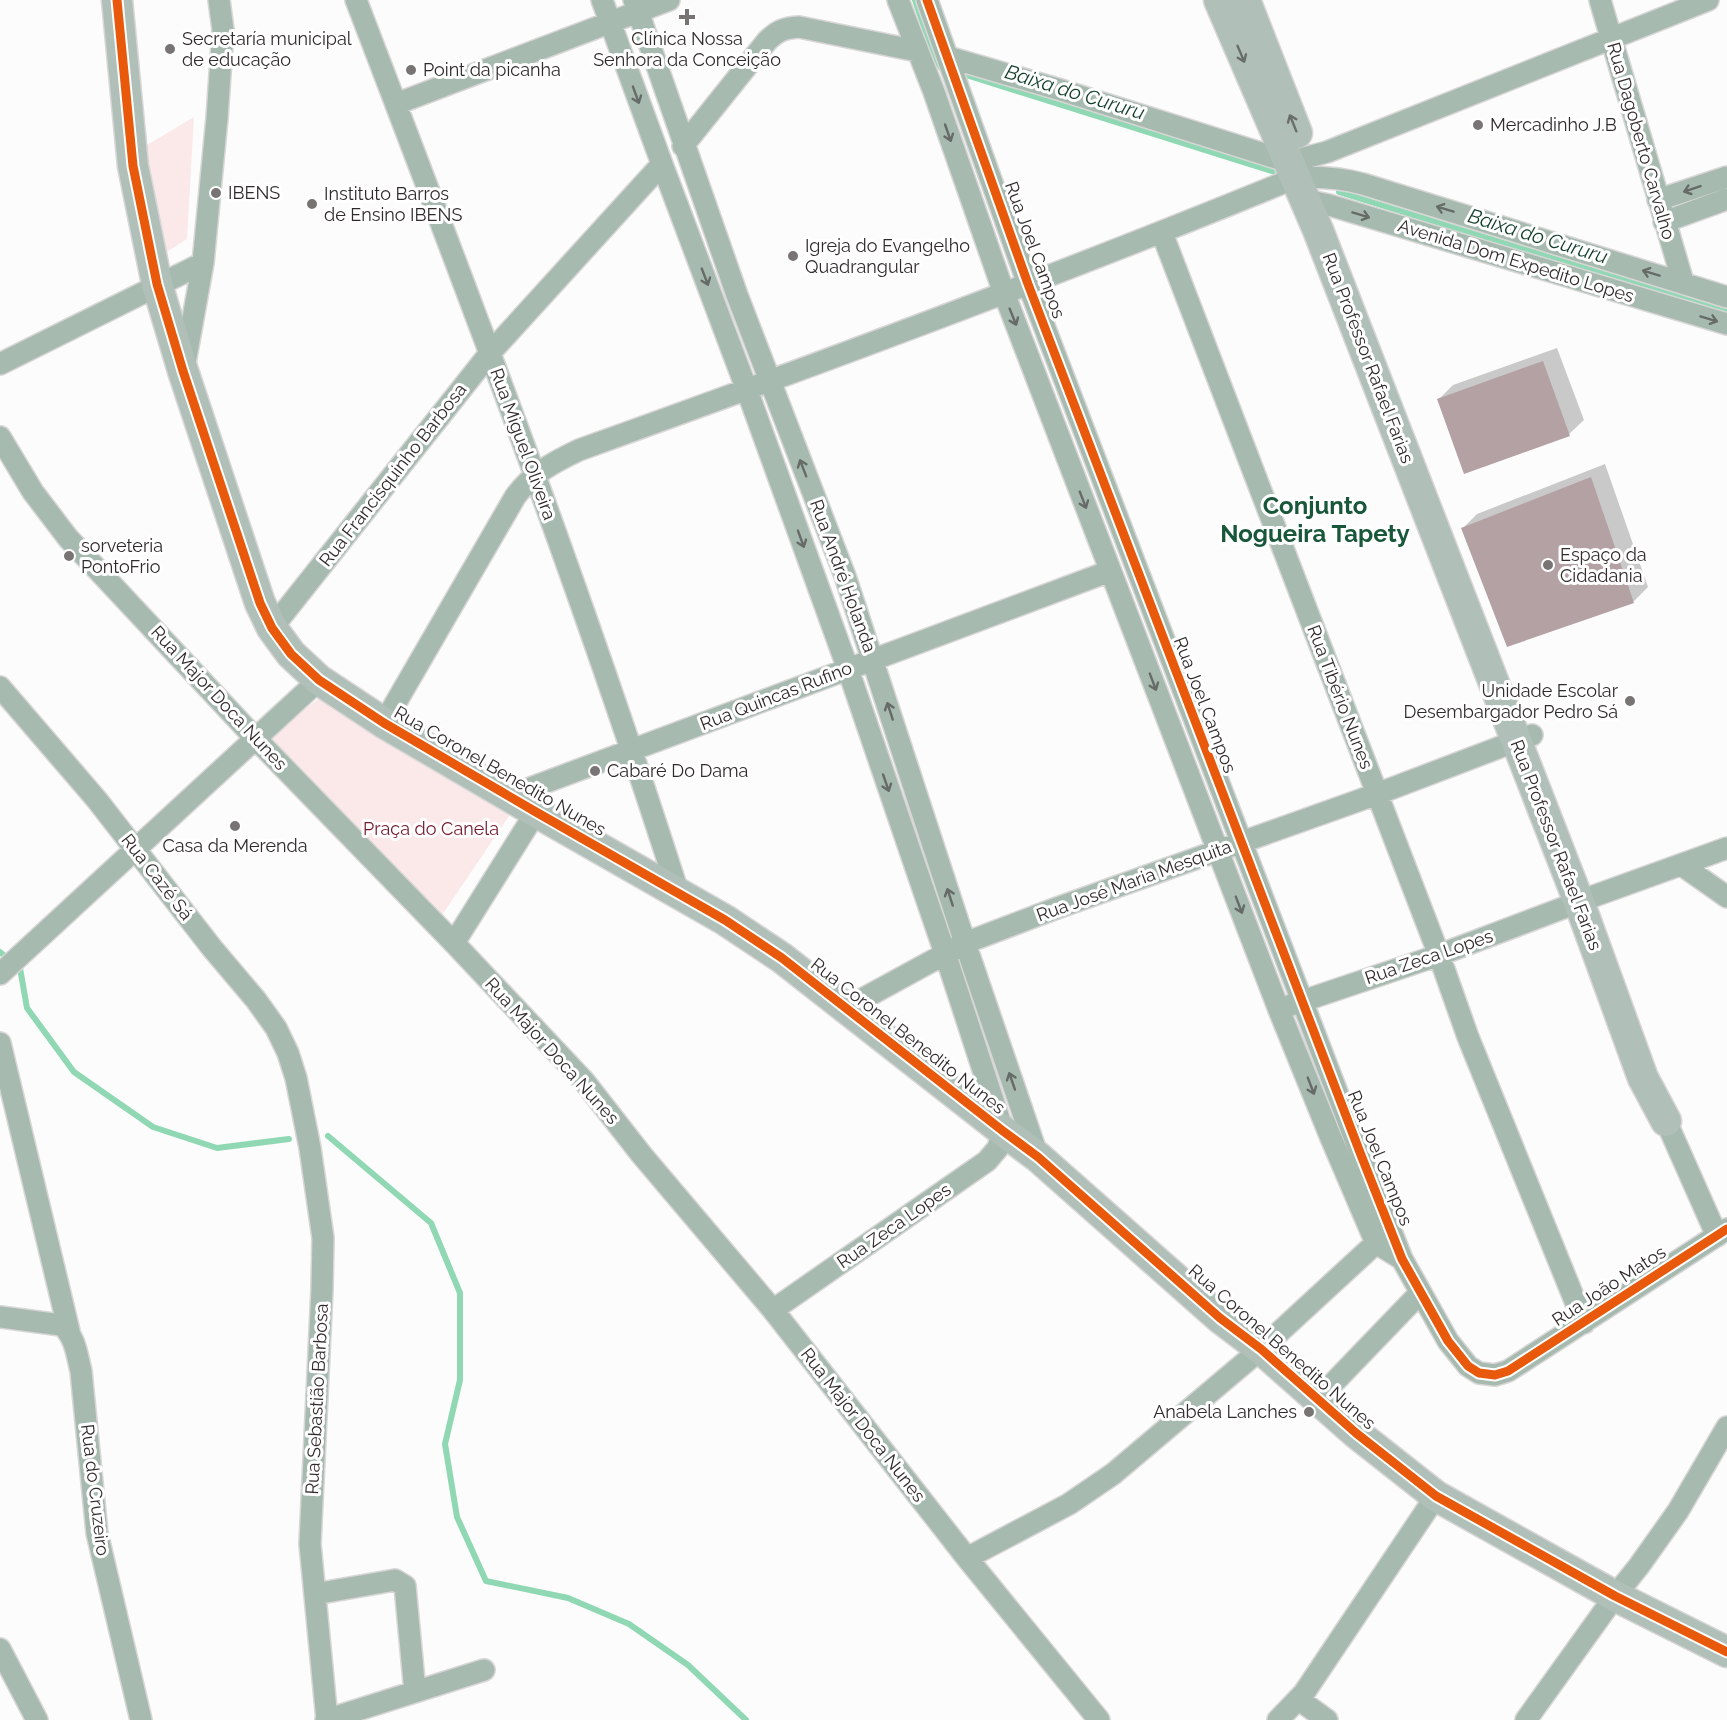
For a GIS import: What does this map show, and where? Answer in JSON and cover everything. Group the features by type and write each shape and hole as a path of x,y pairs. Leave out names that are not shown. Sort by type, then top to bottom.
{"street":[{"path":"117,0 133,166 157,284 183,371"},
{"name":"Rua Coronel Benedito Nunes","path":"219,0 224,30 203,263 183,371 260,603 272,628 291,654 319,680 384,723 678,892 782,958 1038,1156 1220,1318 1261,1349 1356,1432 1436,1496 1615,1596 1727,1652"},
{"name":"Rua Miguel Oliveira","path":"356,0 535,475 633,750 678,892"},
{"name":"Rua André Holanda","path":"602,0 848,669 945,952 1003,1131"},
{"path":"396,104 611,23 636,6 669,0"},
{"name":"Rua Joel Campos","path":"898,0 934,92 1004,293 1330,1138 1384,1238 1402,1259 1448,1341 1468,1366 1487,1375 1508,1371"},
{"name":"Rua Joel Campos","path":"927,0 1028,284 1302,1001 1384,1238"},
{"name":"Rua Professor Rafael Farias","path":"1219,0 1307,180"},
{"name":"Rua Professor Rafael Farias","path":"1245,0 1307,180 1587,899 1643,1078 1722,1232"},
{"name":"Rua Dagoberto Carvalho","path":"1600,0 1683,282"},
{"path":"384,723 514,497 524,484 556,461 579,450 747,390 1307,180 1611,39 1708,0"},
{"name":"Rua André Holanda","path":"636,6 683,146 769,381 845,576 965,944 1038,1156"},
{"path":"683,146 777,31 787,27 799,27 917,51"},
{"name":"Avenida Dom Expedito Lopes","path":"948,57 1061,90 1307,180 1727,324"},
{"path":"934,92 960,89"},
{"name":"Rua Francisquinho Barbosa","path":"272,628 490,353 662,164"},
{"name":"Avenida Dom Expedito Lopes","path":"1307,180 1333,177 1363,184 1727,297"},
{"path":"1658,200 1727,177"},
{"path":"1664,222 1727,199"},
{"name":"Rua Tibério Nunes","path":"1162,233 1439,955 1468,1037 1584,1323"},
{"path":"0,364 203,263"},
{"name":"Rua Major Doca Nunes","path":"0,436 33,492 68,538 256,739 584,1081 641,1154 773,1310 1097,1720"},
{"name":"Rua Quincas Rufino","path":"509,796 1110,571"},
{"path":"0,974 319,680"},
{"name":"Rua Cazé Sá","path":"0,687 97,800 212,948 256,1000 276,1028 288,1053 296,1078"},
{"name":"Rua José Maria Mesquita","path":"846,1008 945,952 965,944 1057,908 1377,794 1524,738"},
{"path":"454,943 536,812"},
{"name":"Rua Zeca Lopes","path":"1279,1010 1439,955 1727,848"},
{"path":"1683,866 1727,897"},
{"name":"Rua do Cruzeiro","path":"0,1043 69,1331 81,1371 97,1533 141,1720"},
{"name":"Rua Sebastião Barbosa","path":"296,1078 310,1148 323,1238 310,1544 327,1720"},
{"name":"Rua Zeca Lopes","path":"773,1310 987,1161 998,1148 1003,1131"},
{"name":"Rua João Matos","path":"1508,1371 1722,1232"},
{"path":"967,1558 1069,1504 1113,1474 1261,1349 1384,1238"},
{"path":"1318,1399 1420,1293"},
{"path":"0,1317 61,1325 69,1331"},
{"path":"1526,1720 1615,1596 1640,1566 1678,1510 1727,1427"},
{"path":"1278,1720 1304,1694 1436,1496"},
{"path":"315,1594 395,1580 405,1586 415,1692"},
{"path":"0,1649 37,1720"},
{"path":"327,1720 484,1670"},
{"path":"1298,1699 1327,1720"}],"green space":[{"path":"194,117 187,239 151,262 137,151"},
{"name":"Praça do Canela","path":"318,699 513,810 440,918 265,740"}],"building":[{"path":"1543,361 1570,436 1464,474 1437,399"},
{"name":"Espaço da Cidadania","path":"1591,477 1634,603 1507,647 1461,528"}],"waterway":[{"name":"Baixa do Cururu","path":"915,0 933,53 941,68"},
{"name":"Baixa do Cururu","path":"966,75 1278,173"},
{"name":"Baixa do Cururu","path":"1339,192 1727,312"},
{"path":"0,952 20,968 27,1008 74,1072 153,1127 217,1148 289,1139"},
{"path":"328,1136 431,1223 460,1293 460,1380 445,1444 457,1517 486,1581 568,1598 629,1624 688,1665 746,1720"}],"cycle path":[{"path":"117,0 133,166 157,284 183,371 260,603 272,628 291,654 319,680 384,723 725,920 782,958 1038,1157 1220,1318 1261,1349 1356,1433 1436,1496 1615,1596 1727,1652"},
{"path":"927,0 1028,284 1361,1155 1402,1259 1448,1341 1468,1366 1479,1373 1495,1375 1508,1371 1727,1229"}],"place":[{"name":"Clínica Nossa Senhora da Conceição","path":"687,17"},
{"name":"Secretaría municipal de educação","path":"170,49"},
{"name":"Point da picanha","path":"411,70"},
{"name":"Mercadinho J.B","path":"1478,125"},
{"name":"IBENS","path":"216,193"},
{"name":"Instituto Barros de Ensino IBENS","path":"312,204"},
{"name":"Igreja do Evangelho Quadrangular","path":"793,256"},
{"name":"sorveteria PontoFrio","path":"69,556"},
{"name":"Espaço da Cidadania","path":"1548,565"},
{"name":"Unidade Escolar Desembargador Pedro Sá","path":"1630,701"},
{"name":"Cabaré Do Dama","path":"595,771"},
{"name":"Casa da Merenda","path":"235,826"},
{"name":"Anabela Lanches","path":"1309,1412"}],"district":[{"name":"Conjunto Nogueira Tapety","path":"1315,520"}]}
